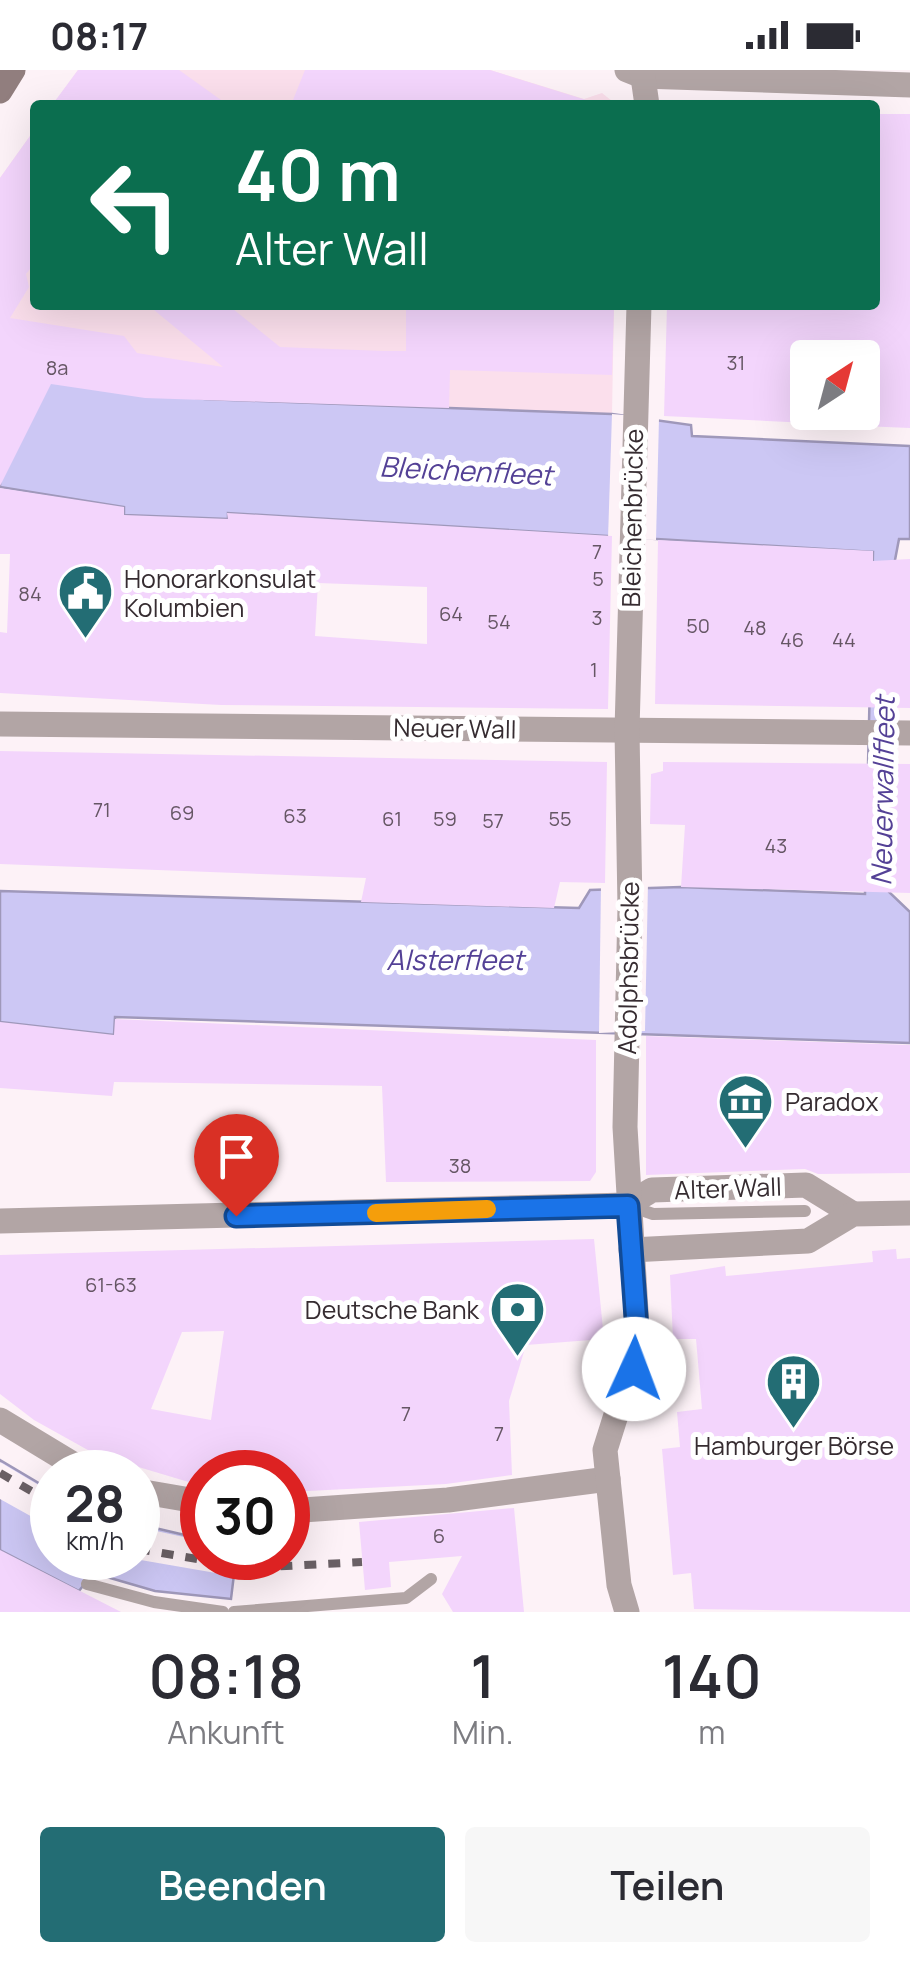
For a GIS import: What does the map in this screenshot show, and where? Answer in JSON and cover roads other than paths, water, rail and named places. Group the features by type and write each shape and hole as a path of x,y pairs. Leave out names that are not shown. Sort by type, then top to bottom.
{"main road":[{"path":"0,91 13,70"}],"street":[{"path":"645,100 637,72 910,85"},
{"name":"Bleichenbrücke","path":"626,730 639,310"},
{"name":"Neuer Wall","path":"0,724 906,733"},
{"name":"Adolphsbrücke","path":"626,730 630,906 628,1206 638,1345 634,1369 607,1440 619,1585 627,1612"},
{"name":"Alter Wall","path":"0,1221 628,1206 652,1190 806,1185 853,1214"},
{"path":"631,1250 808,1241 853,1214 910,1213"},
{"path":"0,1420 50,1450"},
{"path":"310,1510 448,1500 608,1479"}],"lane":[{"path":"628,1206 653,1214 805,1211"},
{"path":"234,1612 406,1598 431,1579"},
{"path":"87,1584 154,1602 223,1612"}],"water":[{"path":"0,375 205,399 612,414 691,425 692,436 910,446 910,539 899,539 895,560 889,892 910,912 910,1043 115,1017 114,1035 0,1022 0,891 579,908 590,890 681,887 865,894 873,552 228,513 228,519 124,515 124,507 0,487"},
{"path":"0,1460 30,1478 30,1566 0,1550"},
{"path":"160,1529 180,1534 180,1580 233,1580 231,1599 155,1591 117,1580 160,1580"},
{"path":"58,1580 88,1580 79,1591"}],"railway":[{"path":"0,1473 30,1490"},
{"path":"160,1553 250,1568 362,1562"}],"place":[{"name":"Honorarkonsulat Kolumbien","path":"85,641"},
{"name":"Paradox","path":"746,1150"},
{"name":"Deutsche Bank","path":"518,1358"},
{"name":"Hamburger Börse","path":"794,1430"}],"water label":[{"name":"Bleichenfleet","path":"466,470"},
{"name":"Neuerwallfleet","path":"882,791"},
{"name":"Alsterfleet","path":"455,959"}]}
